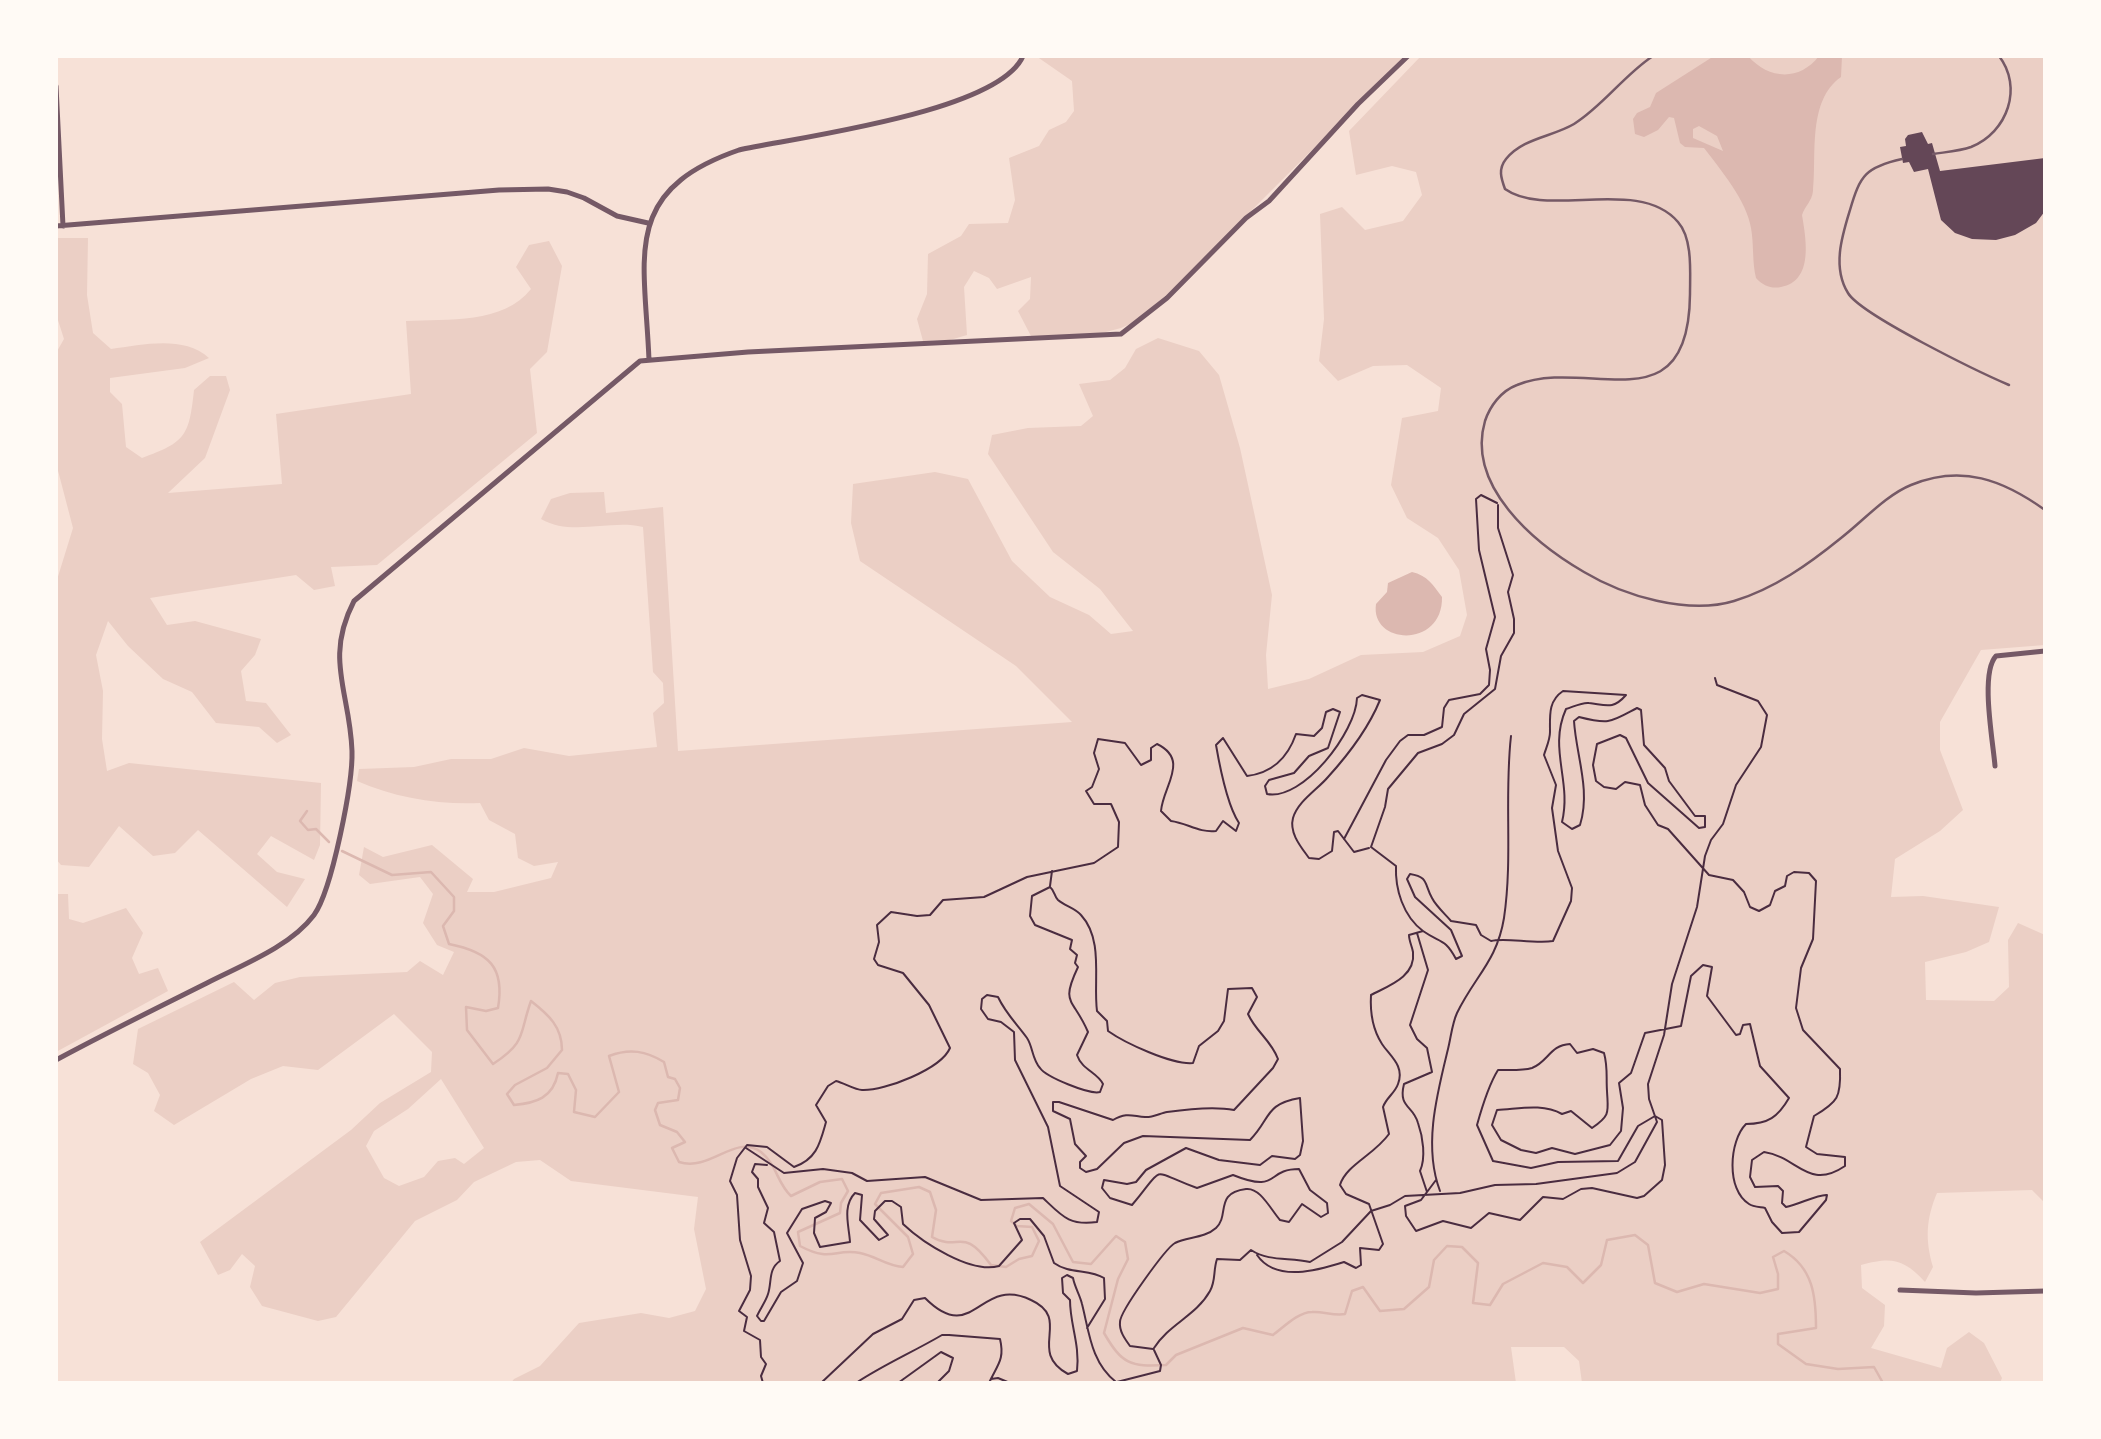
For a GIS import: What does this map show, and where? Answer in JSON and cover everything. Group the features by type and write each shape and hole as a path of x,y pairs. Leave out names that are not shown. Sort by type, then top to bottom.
{"street":[{"path":"649,360 645,249 648,223 676,183 713,159 739,150 905,117 947,105 997,84 1014,69 1023,56"},
{"path":"56,1060 251,961 293,935 313,916 328,880 351,780 352,750 339,675 339,638 343,622 354,601 558,427 640,361 748,352 1121,334 1167,298 1246,218 1269,201 1359,104 1408,56"},
{"path":"56,86 64,226"},
{"path":"56,226 412,197 548,189 584,198 617,216 648,223"},
{"path":"1995,766 1989,689 1991,661 1996,656 2045,651"},
{"path":"1900,1290 1976,1293 2045,1291"}],"lane":[{"path":"1653,56 1633,69 1573,124 1516,149 1504,161 1500,174 1505,189 1524,199 1618,200 1659,209 1676,220 1685,232 1689,266 1690,309 1686,327 1679,350 1666,368 1652,377 1629,380 1549,379 1527,382 1514,386 1489,410 1482,435 1485,468 1499,496 1526,529 1565,560 1626,593 1689,604 1713,604 1732,602 1771,587 1821,555 1908,486 1928,480 1952,476 1990,479 2045,510"},
{"path":"1933,154 1972,146 1996,128 2011,102 2013,91 2009,72 1999,56"},
{"path":"1902,159 1881,164 1868,171 1857,184 1839,254 1842,277 1848,294 1862,307 1933,348 2009,385"}],"path":[{"path":"1344,839 1386,760 1400,741 1408,735 1424,735 1443,727 1444,708 1449,700 1480,694 1489,685 1490,670 1486,649 1495,617 1479,550 1476,499 1481,495 1498,503 1498,527 1514,575 1508,592 1514,633 1501,656 1495,690 1464,714 1454,734 1442,744 1418,753 1388,789 1385,807 1371,847"},
{"path":"1153,1349 1164,1332 1196,1309 1208,1294 1216,1279 1214,1269 1217,1259 1240,1260 1251,1250 1270,1259 1294,1258 1310,1262 1342,1242 1371,1211 1390,1205 1405,1196 1440,1192 1460,1194 1495,1185 1509,1186 1617,1173 1635,1163 1657,1122 1649,1099 1648,1084 1665,1029 1672,984 1697,907 1711,840 1723,824 1736,785 1762,747 1767,730 1767,715 1758,701 1729,692 1717,685 1715,678"},
{"path":"1371,847 1396,866 1396,887 1405,910 1423,931 1446,941 1456,959 1462,956 1451,930 1415,897 1407,879 1410,874 1422,876 1427,880 1432,898 1451,921 1476,925 1481,935 1491,941 1499,938 1533,944 1553,941 1572,901 1572,888 1558,851 1552,808 1556,785 1544,755 1550,734 1550,708 1556,695 1563,691 1626,695 1618,704 1604,708 1587,702 1566,709 1559,724 1557,751 1563,768 1567,804 1562,822 1572,828 1580,825 1586,808 1581,765 1576,758 1578,737 1574,721 1579,717 1606,722 1624,719 1637,708 1641,710 1644,745 1665,768 1669,781 1695,816 1704,816 1705,827 1699,828 1655,790 1626,738 1620,735 1597,744 1593,765 1596,781 1604,787 1616,789 1625,782 1640,785 1645,804 1658,825 1668,829 1709,875 1733,880 1744,892 1750,907 1759,911 1770,905 1775,891 1785,886 1787,876 1794,872 1809,873 1816,881 1813,939 1801,968 1796,1008 1803,1030 1840,1069 1841,1088 1834,1105 1814,1116 1806,1147 1816,1154 1845,1157 1845,1166 1831,1175 1814,1176 1777,1154 1764,1152 1752,1160 1751,1177 1755,1186 1778,1186 1783,1191 1782,1203 1786,1207 1802,1204 1820,1194 1827,1195 1799,1231 1782,1233 1765,1208 1750,1205 1738,1193 1732,1171 1740,1130 1746,1124 1763,1124 1780,1115 1789,1098 1760,1066 1750,1024 1743,1025 1740,1034 1735,1035 1707,996 1712,967 1703,965 1691,976 1681,1026 1645,1033 1631,1073 1619,1083 1623,1108 1621,1131 1609,1145 1575,1154 1552,1148 1536,1153 1528,1152 1502,1140 1492,1125 1497,1110 1551,1108 1562,1114 1571,1111 1592,1128 1604,1119 1610,1104 1607,1091 1608,1065 1604,1053 1593,1049 1577,1053 1570,1044 1561,1045 1547,1053 1542,1062 1533,1068 1497,1070 1489,1083 1487,1102 1477,1125 1493,1161 1531,1168 1558,1162 1618,1161 1638,1126 1655,1116"},
{"path":"746,1147 767,1147 794,1167 804,1163 817,1152 827,1122 816,1105 828,1086 836,1081 861,1090 880,1086 931,1068 946,1057 950,1048 929,1005 903,974 878,965 874,959 879,943 877,925 891,912 930,915 943,900 984,897 1052,870 1094,863 1118,847 1119,822 1111,804 1094,804 1086,790 1092,787 1099,769 1094,753 1098,738 1125,743 1141,765 1151,760 1151,748 1157,744 1167,749 1174,762 1173,778 1162,795 1161,811 1171,821 1182,822 1196,830 1216,831 1218,824 1223,821 1236,831 1240,823 1231,811 1232,800 1223,781 1216,745 1223,738 1248,776 1262,775 1286,754 1296,734 1314,736 1322,728 1326,712 1333,709 1339,712 1328,748 1309,756 1294,773 1269,780 1265,786 1267,794 1276,796 1292,790 1337,750 1340,738 1357,709 1357,698 1377,697 1380,700 1375,713 1344,759 1301,804 1293,819 1293,831 1308,858 1319,859 1332,851 1334,832 1338,831 1354,852 1371,847"},
{"path":"1440,1192 1436,1180 1433,1122 1456,1015 1489,966 1499,938 1511,856 1507,780 1511,736"},
{"path":"1052,870 1050,887 1056,899 1083,917 1091,933 1098,959 1094,988 1097,1011 1107,1021 1108,1031 1149,1054 1193,1063 1199,1046 1218,1031 1224,1021 1228,989 1252,988 1257,997 1248,1014 1256,1031 1267,1039 1278,1059 1234,1110 1217,1107 1145,1117 1137,1113 1122,1115 1114,1120 1053,1102 1054,1111 1070,1119 1075,1144 1084,1151 1086,1156 1080,1162 1080,1168 1086,1172 1097,1168 1124,1143 1143,1136 1250,1140 1259,1130 1270,1108 1284,1101 1300,1098 1303,1141 1300,1155 1295,1159 1272,1156 1260,1165 1219,1160 1186,1148 1146,1170 1136,1182 1127,1185 1104,1180 1102,1188 1110,1198 1132,1205 1152,1176 1160,1173 1174,1176 1196,1188 1233,1175 1256,1184 1266,1183 1291,1169 1299,1169 1310,1190 1327,1203 1328,1213 1321,1217 1302,1203 1289,1222 1280,1220 1257,1191 1247,1188 1228,1195 1223,1202 1219,1225 1213,1230 1173,1244 1123,1308 1119,1322 1130,1346 1153,1349"},
{"path":"746,1147 783,1173 823,1169 852,1173 867,1181 925,1177 981,1200 1043,1198 1060,1214 1078,1224 1097,1222 1099,1212 1060,1186 1048,1127 1015,1060 1014,1032 1001,1022 988,1019 981,1009 982,999 987,995 998,997 1007,1016 1028,1040 1041,1071 1087,1092 1100,1091 1104,1084 1100,1078 1090,1073 1077,1055 1088,1032 1068,998 1069,982 1078,967 1075,963 1077,955 1070,949 1072,940 1035,925 1030,916 1032,897 1050,887"},
{"path":"1257,1254 1262,1261 1274,1267 1303,1274 1344,1262 1356,1268 1361,1265 1360,1248 1379,1250 1384,1244 1369,1204 1346,1194 1340,1185 1344,1172 1378,1150 1389,1134 1383,1107 1398,1084 1399,1070 1394,1055 1382,1044 1370,1012 1371,996 1397,984 1409,970 1413,953 1409,934 1423,931"},
{"path":"1417,933 1428,970 1410,1025 1417,1039 1427,1048 1432,1072 1404,1084 1401,1096 1418,1121 1425,1159 1420,1171 1428,1193"},
{"path":"1436,1180 1421,1200 1405,1206 1406,1216 1416,1231 1444,1221 1471,1228 1489,1213 1520,1220 1543,1197 1563,1199 1581,1189 1637,1198 1644,1196 1662,1180 1665,1165 1662,1120 1655,1116"},
{"path":"746,1147 737,1158 730,1181 737,1195 740,1240 751,1276 750,1290 739,1311 747,1317 744,1331 760,1340 763,1349 761,1357 766,1364 761,1376 763,1383"},
{"path":"770,1166 755,1164 752,1172 758,1179 758,1187 768,1208 764,1223 775,1232 780,1261 774,1265 767,1287 768,1295 762,1300 757,1316 761,1321 764,1321 781,1292 797,1281 803,1263 787,1234 802,1209 825,1201 831,1203 827,1212 816,1218 814,1233 820,1247 850,1242 847,1214 850,1198 855,1193 862,1195 860,1220 879,1240 888,1235 874,1219 875,1211 885,1201 892,1201 901,1207 903,1224 915,1236 976,1268 999,1266 1022,1240 1014,1223 1020,1219 1030,1219 1044,1236 1054,1263 1084,1275 1097,1274 1104,1278 1105,1299 1087,1328"},
{"path":"821,1383 873,1334 902,1319 914,1300 925,1298 937,1310 957,1316 977,1310 996,1294 1010,1292 1034,1301 1051,1319 1053,1328 1046,1346 1051,1360 1068,1374 1077,1371 1078,1356 1070,1300 1063,1293 1062,1278 1067,1275 1073,1278 1087,1328 1087,1339 1105,1373 1115,1382 1160,1371 1161,1365 1153,1349"},
{"path":"856,1383 872,1370 902,1359 942,1335 1000,1339 1003,1352 1001,1365 990,1381"},
{"path":"898,1383 941,1352 953,1358 949,1371 937,1383"},
{"path":"990,1381 998,1378 1010,1383"},
{"path":"1045,1383 1056,1383"}],"shaded area":[{"path":"1036,56 1406,56 1172,290 1137,321 1102,333 1032,338 1018,311 1030,299 1031,277 997,289 989,278 974,271 964,287 967,335 950,340 923,341 917,319 927,294 928,254 961,236 969,224 1008,223 1015,200 1009,158 1039,146 1049,130 1066,122 1074,111 1072,81"},
{"path":"1421,56 2045,56 2045,645 1981,650 1940,722 1940,750 1963,810 1940,831 1895,859 1891,897 1923,896 1999,907 1989,942 1966,952 1925,962 1926,1000 1994,1001 2009,987 2008,940 2018,923 2045,935 2045,1203 2032,1190 1937,1193 1928,1230 1933,1267 1925,1282 1910,1268 1896,1262 1881,1261 1861,1265 1862,1288 1885,1305 1884,1326 1871,1348 1941,1368 1947,1348 1969,1332 1984,1343 2002,1378 2000,1383 1582,1383 1579,1361 1564,1347 1511,1347 1516,1383 511,1383 540,1366 579,1323 641,1313 669,1318 695,1311 706,1289 694,1229 698,1197 571,1181 540,1160 516,1162 474,1182 457,1200 415,1221 336,1317 318,1321 262,1306 250,1287 255,1266 242,1254 230,1270 218,1275 200,1242 351,1130 380,1103 431,1072 432,1052 394,1014 318,1070 283,1066 251,1079 174,1125 154,1111 160,1095 148,1073 133,1064 138,1029 234,982 254,1000 275,983 300,977 407,972 420,961 443,975 454,952 437,945 423,923 433,894 420,877 370,884 359,875 364,847 383,857 432,845 473,879 467,892 494,892 551,878 558,862 534,866 518,858 515,834 489,820 480,803 449,803 387,792 357,781 359,769 414,767 451,759 491,759 524,748 569,756 657,747 653,713 664,703 663,683 653,672 643,527 565,527 553,524 541,519 551,499 570,493 604,492 606,513 663,507 678,751 1072,722 1016,666 860,561 851,523 853,484 935,472 968,479 1012,561 1050,597 1089,615 1111,634 1133,631 1100,589 1053,552 988,454 992,435 1028,428 1081,426 1093,416 1079,384 1110,380 1125,368 1136,349 1158,338 1199,351 1219,375 1240,448 1272,595 1266,655 1268,689 1309,679 1361,655 1423,652 1460,636 1467,615 1459,570 1438,538 1407,518 1391,485 1402,418 1438,411 1441,388 1407,365 1373,366 1338,381 1319,361 1324,319 1320,214 1342,207 1365,230 1403,221 1422,195 1416,172 1392,166 1356,175 1349,131","holes":["441,1079 484,1148 464,1164 455,1158 438,1161 424,1177 399,1186 384,1178 366,1146 374,1131 408,1109"]},
{"path":"1714,56 1748,56 1765,69 1784,74 1802,70 1819,56 1842,56 1841,77 1830,87 1818,114 1813,191 1802,215 1805,258 1799,277 1792,283 1771,287 1756,278 1751,228 1744,207 1704,148 1685,147 1680,143 1674,118 1669,117 1658,130 1644,137 1635,134 1633,119 1637,113 1650,107 1656,93","holes":["1699,126 1717,136 1723,151 1693,138 1693,129"]},
{"path":"56,238 88,238 87,295 93,333 111,349 175,344 187,346 209,358 185,368 110,378 110,392 122,404 126,447 142,458 176,442 187,428 194,390 210,376 226,376 230,390 205,458 168,493 282,484 276,414 411,394 406,321 474,317 490,314 520,300 531,289 516,267 529,245 549,241 562,266 547,352 530,369 537,433 377,565 331,567 335,586 314,590 296,575 150,598 167,625 195,621 261,639 255,655 241,671 246,701 266,703 291,735 277,743 259,727 216,723 192,692 163,679 128,646 108,621 96,655 103,691 102,739 107,771 129,763 321,783 320,845 314,860 271,836 257,854 277,872 305,879 287,907 198,830 175,853 153,856 119,826 89,867 61,865 56,859 56,583 73,528 56,463 56,353 64,339 56,314"},
{"path":"1412,572 1426,578 1442,597 1439,614 1431,626 1420,633 1395,634 1384,628 1377,618 1376,604 1387,592 1388,583"},
{"path":"56,894 68,894 69,919 83,923 126,908 143,933 132,958 139,974 158,968 168,991 56,1052"}],"building":[{"path":"1922,132 1928,144 1932,143 1940,171 2045,158 2045,211 2036,223 2015,235 1996,240 1972,239 1955,233 1941,220 1928,169 1914,172 1909,162 1903,163 1900,147 1906,146 1905,139 1908,135"}],"waterway":[{"path":"307,811 300,821 308,830 316,829 329,842"},
{"path":"342,851 392,875 431,872 454,897 454,911 443,926 449,944 484,957 496,972 499,982 498,1008 486,1011 466,1007 467,1030 493,1064 517,1043 531,1001 553,1022 560,1035 562,1050 547,1068 515,1085 507,1094 514,1105 542,1098 552,1088 558,1073 568,1074 576,1090 574,1112 595,1117 619,1092 609,1056 631,1051 657,1058 664,1062 668,1077 675,1079 680,1088 678,1100 658,1103 655,1110 660,1125 677,1132 685,1142 672,1148 679,1162 702,1162 732,1149 751,1147 766,1157 791,1196 820,1182 842,1179 848,1191 841,1203 840,1213 798,1232 800,1246 819,1254 860,1253 903,1267 913,1254 908,1237 875,1204 881,1193 919,1187 930,1192 936,1210 932,1237 941,1241 967,1242 991,1265 1006,1267 1019,1259 1032,1256 1039,1241 1032,1227 1017,1226 1011,1221 1015,1208 1029,1204 1053,1224 1073,1262 1091,1264 1116,1236 1125,1242 1128,1259 1118,1279 1104,1333 1116,1351 1135,1364 1166,1365 1176,1355 1243,1328 1273,1335 1296,1317 1307,1313 1345,1314 1352,1291 1363,1287 1380,1311 1404,1309 1429,1287 1434,1260 1447,1246 1462,1247 1478,1263 1473,1303 1490,1305 1503,1284 1543,1263 1567,1267 1583,1283 1601,1265 1607,1240 1635,1235 1648,1245 1655,1283 1677,1292 1704,1284 1760,1293 1778,1289 1778,1274 1773,1257 1784,1251 1794,1258 1807,1274 1814,1294 1816,1328 1778,1334 1778,1344 1806,1364 1838,1369 1874,1367 1883,1383"}]}
